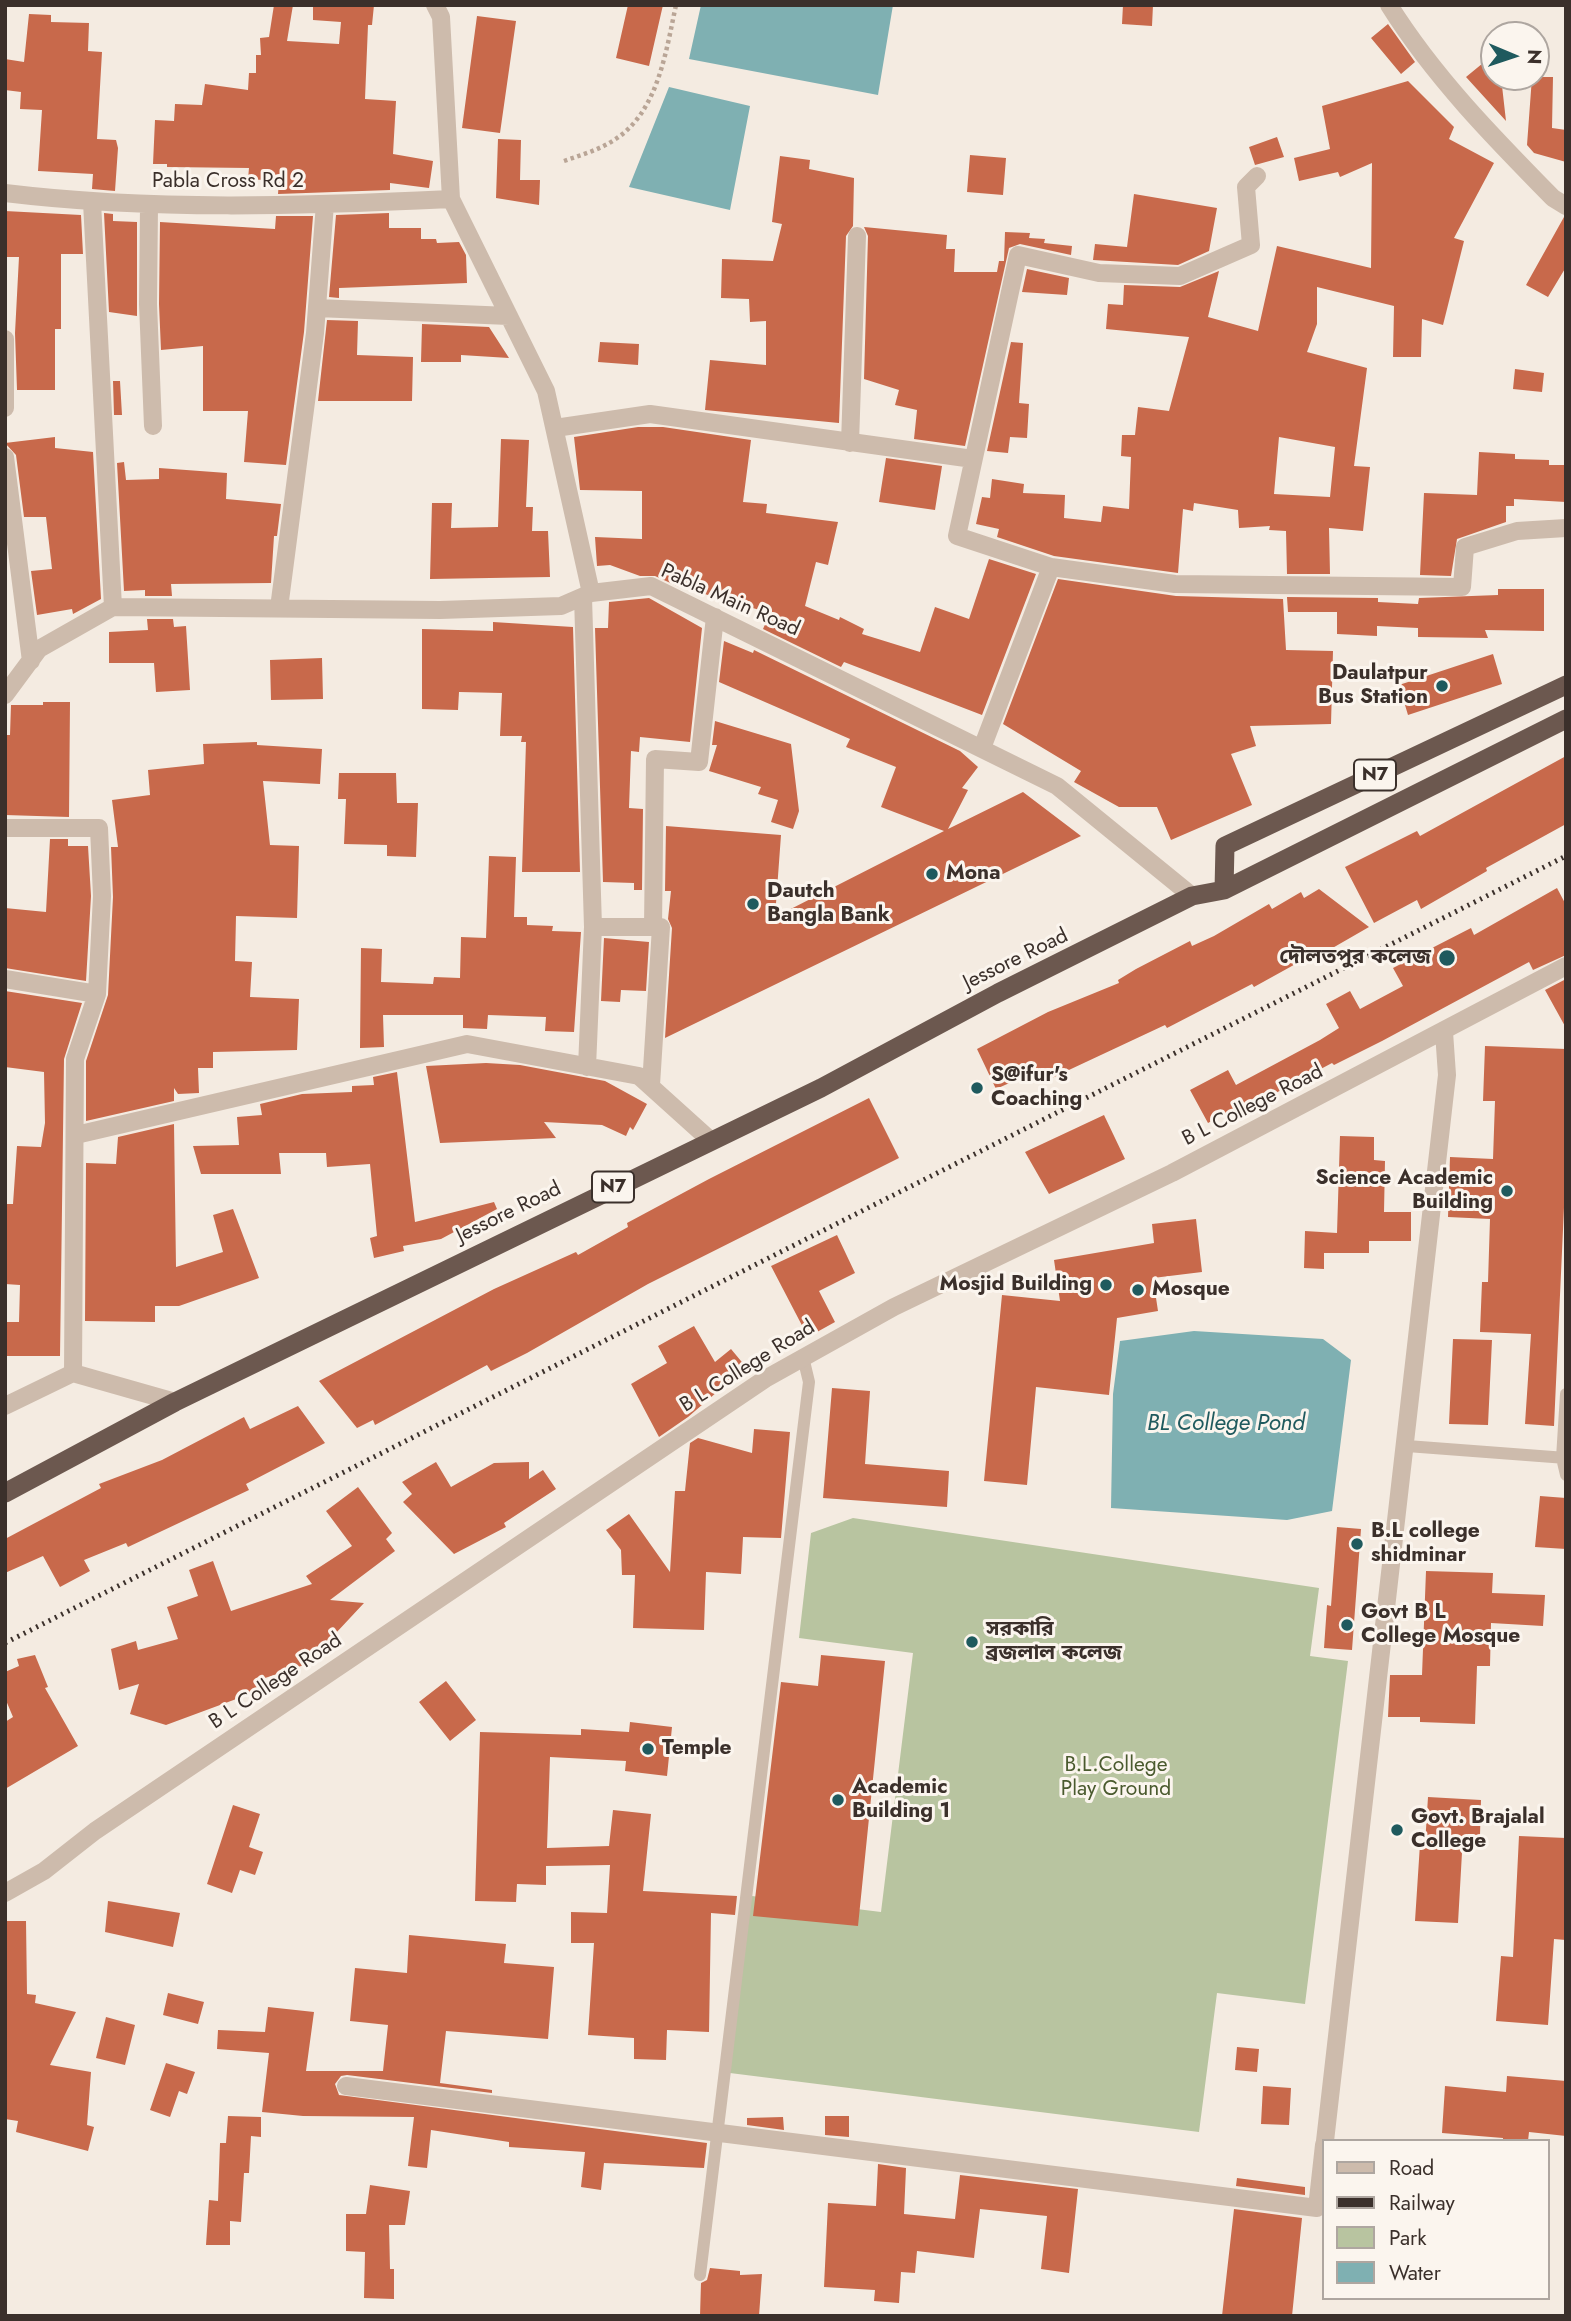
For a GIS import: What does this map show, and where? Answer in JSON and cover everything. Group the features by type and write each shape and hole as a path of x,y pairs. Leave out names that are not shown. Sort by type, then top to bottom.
{"highway":[{"name":"N7","path":"1224,890 1225,846 1566,685"},
{"name":"Jessore Road","path":"5,1493 176,1402 709,1140 821,1088 998,993 1192,897 1224,890 1566,719"}],"street":[{"path":"435,5 441,18 450,199 547,391 587,595 593,927 587,1067"},
{"path":"1389,5 1411,38 1482,126 1553,198 1566,206"},
{"path":"1257,176 1246,187 1251,245 1180,276 1099,273 1018,255 957,536 1051,567 1175,584 1462,587 1465,547 1517,531 1566,528"},
{"name":"Pabla Cross Rd 2","path":"5,193 149,206 450,199"},
{"path":"92,202 113,607"},
{"path":"279,608 317,309 325,204"},
{"path":"149,206 148,304 153,426"},
{"path":"850,443 857,236"},
{"path":"317,309 509,316"},
{"path":"5,339 8,340 5,408"},
{"path":"555,428 650,414 973,459"},
{"path":"5,457 31,661"},
{"path":"982,748 1051,567"},
{"name":"Pabla Main Road","path":"5,695 39,649 113,607 561,606 587,595 652,586 1057,786 1192,897"},
{"path":"653,927 655,759 699,762 715,617"},
{"path":"5,828 99,828 103,896 97,994 75,1059 73,1373"},
{"path":"593,927 661,927 651,1085"},
{"name":"B L College Road","path":"5,1893 44,1871 95,1831 765,1379 894,1307 1172,1173 1444,1032 1482,1007 1566,966"},
{"path":"5,979 97,994"},
{"path":"1324,2139 1407,1446 1447,1074 1444,1032"},
{"path":"76,1135 467,1044 639,1076 709,1140"},
{"path":"5,1406 73,1373 176,1402"},
{"path":"346,2086 1317,2208 1322,2162"}],"lane":[{"path":"700,2275 809,1382 803,1357"},
{"path":"1566,1394 1566,1475"},
{"path":"1407,1446 1564,1458"}],"path":[{"path":"564,161 617,139 639,115 659,79 676,5"}],"green space":[{"name":"B.L.College Play Ground","path":"853,1518 1319,1588 1310,1656 1348,1661 1305,2004 1217,1993 1199,2132 722,2072 744,1895 881,1912 913,1653 799,1638 811,1533"}],"water":[{"path":"701,5 893,5 878,95 689,59"},
{"path":"669,87 750,106 730,210 629,187"},
{"name":"BL College Pond","path":"1194,1331 1323,1339 1351,1360 1332,1511 1287,1520 1111,1508 1113,1394 1120,1341"}],"building":[{"path":"274,5 293,5 287,41 339,44 341,22 313,20 313,5 374,5 372,25 368,25 365,99 396,101 393,154 433,161 429,188 390,183 390,190 278,194 279,181 248,179 249,168 167,167 167,164 153,164 155,120 174,121 175,104 202,105 205,84 248,90 249,73 256,73 256,55 261,55 260,38 269,37"},
{"path":"628,5 663,5 649,66 616,58"},
{"path":"1123,5 1153,5 1152,26 1122,24"},
{"path":"29,14 51,15 51,22 89,23 88,51 102,52 97,139 116,140 118,148 115,191 92,189 93,174 38,171 42,110 20,109 21,92 5,90 5,59 24,62"},
{"path":"477,16 516,21 500,133 462,128"},
{"path":"1388,24 1415,62 1401,74 1371,38"},
{"path":"1480,66 1480,91 1503,91 1506,121 1466,77"},
{"path":"1550,77 1553,77 1552,128 1566,130 1566,162 1534,153 1527,145 1531,91 1550,91"},
{"path":"1408,81 1454,127 1449,139 1494,163 1454,238 1464,241 1443,325 1422,319 1421,357 1393,357 1394,306 1317,287 1317,324 1307,352 1367,368 1354,466 1370,467 1363,531 1329,528 1330,574 1287,574 1286,531 1269,530 1270,526 1239,528 1238,510 1194,503 1193,511 1183,509 1178,573 1054,556 997,537 999,529 976,524 982,497 990,498 992,479 1024,484 1023,493 1065,495 1064,518 1101,522 1103,506 1129,509 1131,457 1121,456 1122,435 1135,435 1138,407 1169,411 1189,337 1106,329 1108,304 1123,305 1124,285 1180,287 1219,271 1208,317 1258,331 1277,246 1371,268 1372,163 1340,177 1338,172 1299,181 1294,158 1330,149 1322,106","holes":["1279,437 1335,447 1330,497 1274,494"]},
{"path":"1277,137 1284,157 1255,165 1249,147"},
{"path":"498,139 521,140 520,180 540,180 539,205 496,198"},
{"path":"970,155 1006,158 1003,195 967,192"},
{"path":"780,156 810,160 809,169 854,178 853,226 846,236 839,423 705,410 710,360 766,365 766,321 750,322 749,299 721,298 722,259 773,261 782,224 772,222"},
{"path":"1134,194 1217,208 1209,251 1178,265 1093,260 1095,244 1127,247"},
{"path":"5,211 81,215 83,254 61,254 61,329 55,329 55,390 17,390 15,333 19,257 5,257"},
{"path":"104,213 113,214 113,221 137,222 137,316 109,312"},
{"path":"389,213 389,228 421,228 421,239 436,239 437,243 459,242 466,255 467,283 339,288 339,298 329,297 336,215"},
{"path":"276,216 313,216 304,332 286,465 244,462 248,411 203,411 203,346 161,350 159,304 160,222 275,229"},
{"path":"1564,217 1566,267 1548,297 1526,285"},
{"path":"864,227 947,235 946,249 955,249 954,272 997,272 999,261 1004,261 1005,232 1030,233 1029,238 1045,239 1044,243 1072,246 1071,255 1020,244 1009,248 965,446 914,439 917,410 895,405 899,390 864,379 868,236"},
{"path":"1027,269 1069,278 1067,295 1022,292"},
{"path":"327,320 358,321 357,355 413,357 412,401 318,401"},
{"path":"422,324 489,327 509,358 461,355 461,362 421,362"},
{"path":"600,342 639,344 638,365 598,362"},
{"path":"1011,342 1023,343 1019,403 1029,404 1027,438 1010,437 1008,453 987,451"},
{"path":"1515,369 1544,373 1542,392 1513,389"},
{"path":"113,381 120,381 122,415 114,415"},
{"path":"638,427 663,427 751,440 743,502 767,504 766,513 838,522 828,565 816,562 805,606 839,620 840,617 864,629 862,634 920,652 935,607 969,619 989,559 1036,574 982,715 844,662 841,667 763,629 770,613 677,586 655,576 640,576 610,565 597,566 595,537 642,539 642,491 580,490 574,437"},
{"path":"55,437 55,448 93,452 101,599 73,614 72,609 37,615 31,571 52,569 46,517 24,517 16,455 5,443"},
{"path":"501,439 529,440 526,507 533,507 532,531 548,531 550,577 430,579 432,503 452,503 451,528 498,527"},
{"path":"1479,452 1515,454 1515,459 1549,460 1549,465 1566,465 1566,502 1514,499 1514,506 1506,506 1506,522 1457,539 1451,576 1420,575 1424,493 1477,495"},
{"path":"886,458 942,466 935,510 879,502"},
{"path":"124,462 126,480 159,479 159,468 227,473 226,499 281,504 277,536 274,536 271,583 171,584 172,596 145,596 145,590 124,591 117,463"},
{"path":"1058,579 1176,596 1283,599 1286,650 1333,651 1331,724 1250,726 1256,746 1231,754 1252,805 1171,840 1157,807 1119,807 1074,782 1081,771 1003,724"},
{"path":"1498,589 1544,589 1544,631 1485,630 1488,638 1418,637 1418,628 1377,626 1377,636 1337,634 1337,612 1288,612 1287,597 1378,598 1378,602 1418,604 1419,598 1498,595"},
{"path":"649,598 702,628 690,742 640,737 639,752 631,751 629,808 643,809 642,890 634,890 634,883 603,882 595,628 608,628 609,602"},
{"path":"147,619 173,619 174,627 186,626 190,690 156,692 154,663 109,663 109,632 148,630"},
{"path":"493,622 573,627 580,872 522,872 526,742 521,742 522,736 500,736 502,693 459,692 458,710 422,709 422,629 493,631"},
{"path":"724,641 753,653 754,650 960,751 978,767 962,788 968,790 948,829 1023,792 1081,836 665,1038 672,928 668,919 671,891 665,891 666,826 781,835 775,917 944,831 881,807 896,767 846,747 850,739 719,682"},
{"path":"1493,654 1502,684 1408,715 1399,685"},
{"path":"322,658 323,699 271,700 270,660"},
{"path":"43,702 70,702 69,817 5,815 5,750 6,735 10,735 11,705 43,705"},
{"path":"715,721 791,744 799,811 793,829 771,822 778,800 758,794 761,787 709,771 717,745 712,745"},
{"path":"257,742 257,745 322,749 320,784 263,781 270,845 299,846 297,918 236,916 235,961 252,962 250,997 299,999 297,1050 213,1052 213,1068 198,1068 199,1093 178,1094 174,1088 174,1101 86,1121 86,1061 108,995 113,897 111,847 118,847 112,800 150,795 148,770 204,764 203,744"},
{"path":"1566,756 1566,824 1486,868 1487,871 1421,909 1417,900 1374,923 1345,867 1417,831 1420,836"},
{"path":"339,773 396,773 397,803 418,803 416,857 387,856 387,845 344,844 346,799 338,799"},
{"path":"50,839 68,839 68,846 88,846 91,896 86,981 5,968 5,908 46,912"},
{"path":"489,856 516,857 514,917 527,917 527,925 553,926 552,931 581,932 574,1032 545,1031 546,1017 488,1015 487,1029 463,1028 463,1015 383,1015 384,1047 360,1048 361,948 382,949 381,982 433,984 434,977 460,978 461,937 486,938"},
{"path":"1557,888 1566,905 1566,955 1533,970 1529,962 1382,1041 1334,1065 1332,1063 1272,1095 1269,1090 1208,1123 1190,1090 1228,1070 1236,1085 1320,1040 1339,1028 1326,1004 1350,991 1360,1009 1403,986 1393,968 1471,928 1474,935"},
{"path":"1319,889 1369,927 1303,965 1301,961 1254,987 1252,984 1167,1028 1165,1025 1039,1084 1034,1072 996,1089 977,1049 1048,1012 1119,983 1118,980 1136,969 1190,941 1192,946 1214,936 1269,904 1272,909 1301,892 1304,898"},
{"path":"604,938 649,942 646,991 621,990 620,1002 601,1001"},
{"path":"1566,979 1566,1028 1545,990"},
{"path":"5,991 82,1003 64,1059 60,1356 5,1356 5,1322 19,1322 20,1285 5,1284 5,1204 13,1204 17,1146 41,1147 45,1123 44,1072 5,1067"},
{"name":"Science Academic Building","path":"1485,1046 1566,1049 1566,1164 1554,1426 1525,1424 1531,1334 1480,1332 1482,1282 1488,1282 1490,1219 1448,1217 1450,1157 1493,1159 1495,1101 1483,1101"},
{"path":"486,1063 520,1065 605,1081 647,1104 633,1130 630,1127 626,1136 602,1125 544,1122 556,1138 440,1143 426,1066"},
{"path":"397,1072 415,1222 494,1202 497,1209 441,1239 403,1246 404,1251 374,1258 370,1238 377,1236 370,1164 327,1167 326,1153 279,1153 281,1174 201,1174 193,1146 239,1145 237,1117 262,1115 260,1104 302,1094 352,1092 352,1086 374,1085 373,1077"},
{"path":"869,1098 899,1158 648,1284 527,1353 491,1371 487,1365 375,1425 373,1420 357,1428 319,1381 494,1289 576,1252 578,1255 628,1227 627,1223"},
{"path":"1104,1115 1125,1159 1049,1194 1025,1152"},
{"path":"174,1124 176,1267 223,1252 213,1215 233,1209 259,1278 179,1306 155,1306 155,1322 85,1321 86,1163 116,1164 118,1137"},
{"path":"1340,1136 1374,1137 1374,1160 1385,1161 1384,1212 1411,1212 1411,1241 1369,1241 1369,1253 1324,1253 1324,1269 1304,1268 1305,1231 1337,1233"},
{"path":"1196,1219 1202,1272 1153,1278 1158,1311 1117,1318 1109,1395 1036,1387 1027,1485 984,1481 1002,1295 1060,1301 1054,1260 1154,1243 1152,1224"},
{"path":"837,1235 855,1273 819,1291 835,1322 808,1337 771,1266"},
{"path":"694,1326 715,1362 731,1349 746,1367 688,1417 659,1437 631,1384 667,1363 658,1346"},
{"path":"1453,1339 1492,1340 1488,1425 1449,1424"},
{"path":"832,1388 870,1391 865,1464 949,1471 947,1507 823,1498"},
{"path":"298,1406 325,1443 246,1484 249,1490 128,1547 126,1543 84,1560 90,1571 60,1587 43,1556 5,1573 5,1539 101,1488 99,1484 162,1460 244,1417 250,1429"},
{"path":"754,1429 790,1432 781,1538 743,1537 741,1574 706,1572 704,1630 633,1628 635,1575 622,1575 621,1550 606,1530 629,1514 670,1572 675,1491 685,1491 690,1443 698,1438 752,1453"},
{"path":"436,1462 451,1487 494,1463 529,1462 529,1479 543,1470 556,1489 504,1523 506,1527 454,1554 403,1502 412,1494 402,1482"},
{"path":"358,1487 392,1533 386,1539 395,1551 330,1600 364,1603 307,1664 262,1679 266,1688 166,1725 130,1714 139,1684 119,1690 111,1649 136,1641 138,1650 178,1639 167,1607 198,1596 189,1570 213,1561 231,1611 312,1584 306,1576 352,1546 326,1511"},
{"path":"1540,1496 1566,1498 1566,1549 1535,1547"},
{"path":"1337,1527 1361,1529 1352,1650 1324,1648 1327,1605 1331,1606"},
{"path":"1426,1571 1493,1573 1492,1593 1545,1595 1543,1626 1491,1623 1490,1666 1477,1666 1475,1724 1420,1722 1420,1717 1388,1717 1390,1675 1422,1675"},
{"path":"35,1655 48,1687 45,1688 78,1746 5,1789 5,1722 13,1717 5,1698 5,1672 19,1666 17,1659"},
{"name":"Academic Building 1","path":"821,1655 885,1661 858,1926 753,1916 781,1682 818,1686"},
{"path":"446,1681 476,1720 450,1741 419,1702"},
{"path":"630,1722 672,1727 667,1776 625,1771 626,1761 550,1757 547,1848 609,1846 613,1810 651,1814 643,1891 737,1896 735,1915 711,1913 709,2032 667,2030 666,2060 634,2059 634,2038 588,2035 594,1943 571,1943 571,1912 607,1913 610,1865 546,1866 546,1885 517,1884 516,1902 475,1901 480,1732 581,1735 581,1729 629,1732"},
{"path":"1428,1797 1481,1800 1480,1835 1463,1835 1458,1923 1415,1921 1420,1844 1425,1845"},
{"path":"233,1805 260,1814 249,1847 263,1852 255,1875 240,1870 232,1893 207,1884"},
{"path":"1519,1836 1566,1838 1566,1940 1554,1939 1548,2025 1496,2021 1501,1956 1513,1957"},
{"path":"108,1901 180,1913 173,1947 105,1932"},
{"path":"5,1921 26,1921 27,1994 36,1995 35,2003 76,2012 50,2065 91,2072 87,2125 94,2127 88,2151 16,2132 18,2121 5,2119"},
{"path":"409,1935 506,1944 504,1963 554,1967 548,2039 446,2031 440,2083 492,2090 492,2093 347,2075 341,2076 335,2084 339,2095 707,2143 704,2168 604,2163 601,2190 581,2187 585,2152 509,2147 509,2142 431,2130 427,2168 408,2166 414,2117 303,2116 262,2112 269,2053 217,2049 218,2030 265,2032 268,2007 314,2012 306,2071 383,2071 388,2025 350,2021 355,1968 407,1973"},
{"path":"168,1993 204,2002 198,2024 163,2015"},
{"path":"106,2017 135,2025 125,2065 96,2058"},
{"path":"1237,2047 1259,2049 1257,2072 1235,2070"},
{"path":"166,2063 195,2072 187,2094 179,2091 170,2117 150,2110"},
{"path":"1507,2076 1566,2081 1566,2136 1529,2132 1528,2139 1503,2139 1442,2133 1445,2086 1506,2092"},
{"path":"1263,2086 1291,2088 1289,2125 1261,2124"},
{"path":"228,2116 261,2117 261,2137 251,2136 249,2173 244,2173 241,2222 230,2221 230,2245 206,2245 209,2200 218,2201 220,2143 226,2143"},
{"path":"825,2116 849,2116 849,2137 825,2135"},
{"path":"783,2117 784,2130 747,2125 747,2118"},
{"path":"878,2164 906,2168 904,2214 955,2219 960,2175 1078,2189 1069,2273 1041,2269 1047,2216 980,2209 974,2258 917,2251 915,2273 901,2272 899,2303 874,2301 875,2290 824,2287 828,2203 876,2206"},
{"path":"1237,2178 1305,2187 1305,2195 1236,2186"},
{"path":"370,2185 410,2191 405,2225 389,2225 394,2299 364,2298 365,2252 346,2251 346,2214 366,2214"},
{"path":"1234,2209 1302,2218 1292,2316 1222,2316"},
{"path":"710,2268 740,2271 740,2275 762,2274 759,2316 700,2316 701,2283 707,2280"}],"railway":[{"path":"5,1643 1566,856"}],"place":[{"name":"Daulatpur Bus Station","path":"1442,686"},
{"name":"Mona","path":"932,874"},
{"name":"Dautch Bangla Bank","path":"753,904"},
{"name":"দৌলতপুর কলেজ","path":"1447,958"},
{"name":"S@ifur's Coaching","path":"977,1088"},
{"name":"Science Academic Building","path":"1507,1191"},
{"name":"Mosjid Building","path":"1106,1285"},
{"name":"Mosque","path":"1138,1290"},
{"name":"B.L college shidminar","path":"1357,1544"},
{"name":"Govt B L College Mosque","path":"1347,1625"},
{"name":"সরকারি ব্রজলাল কলেজ","path":"972,1642"},
{"name":"Temple","path":"648,1749"},
{"name":"Academic Building 1","path":"838,1800"},
{"name":"Govt. Brajalal College","path":"1397,1830"}]}
